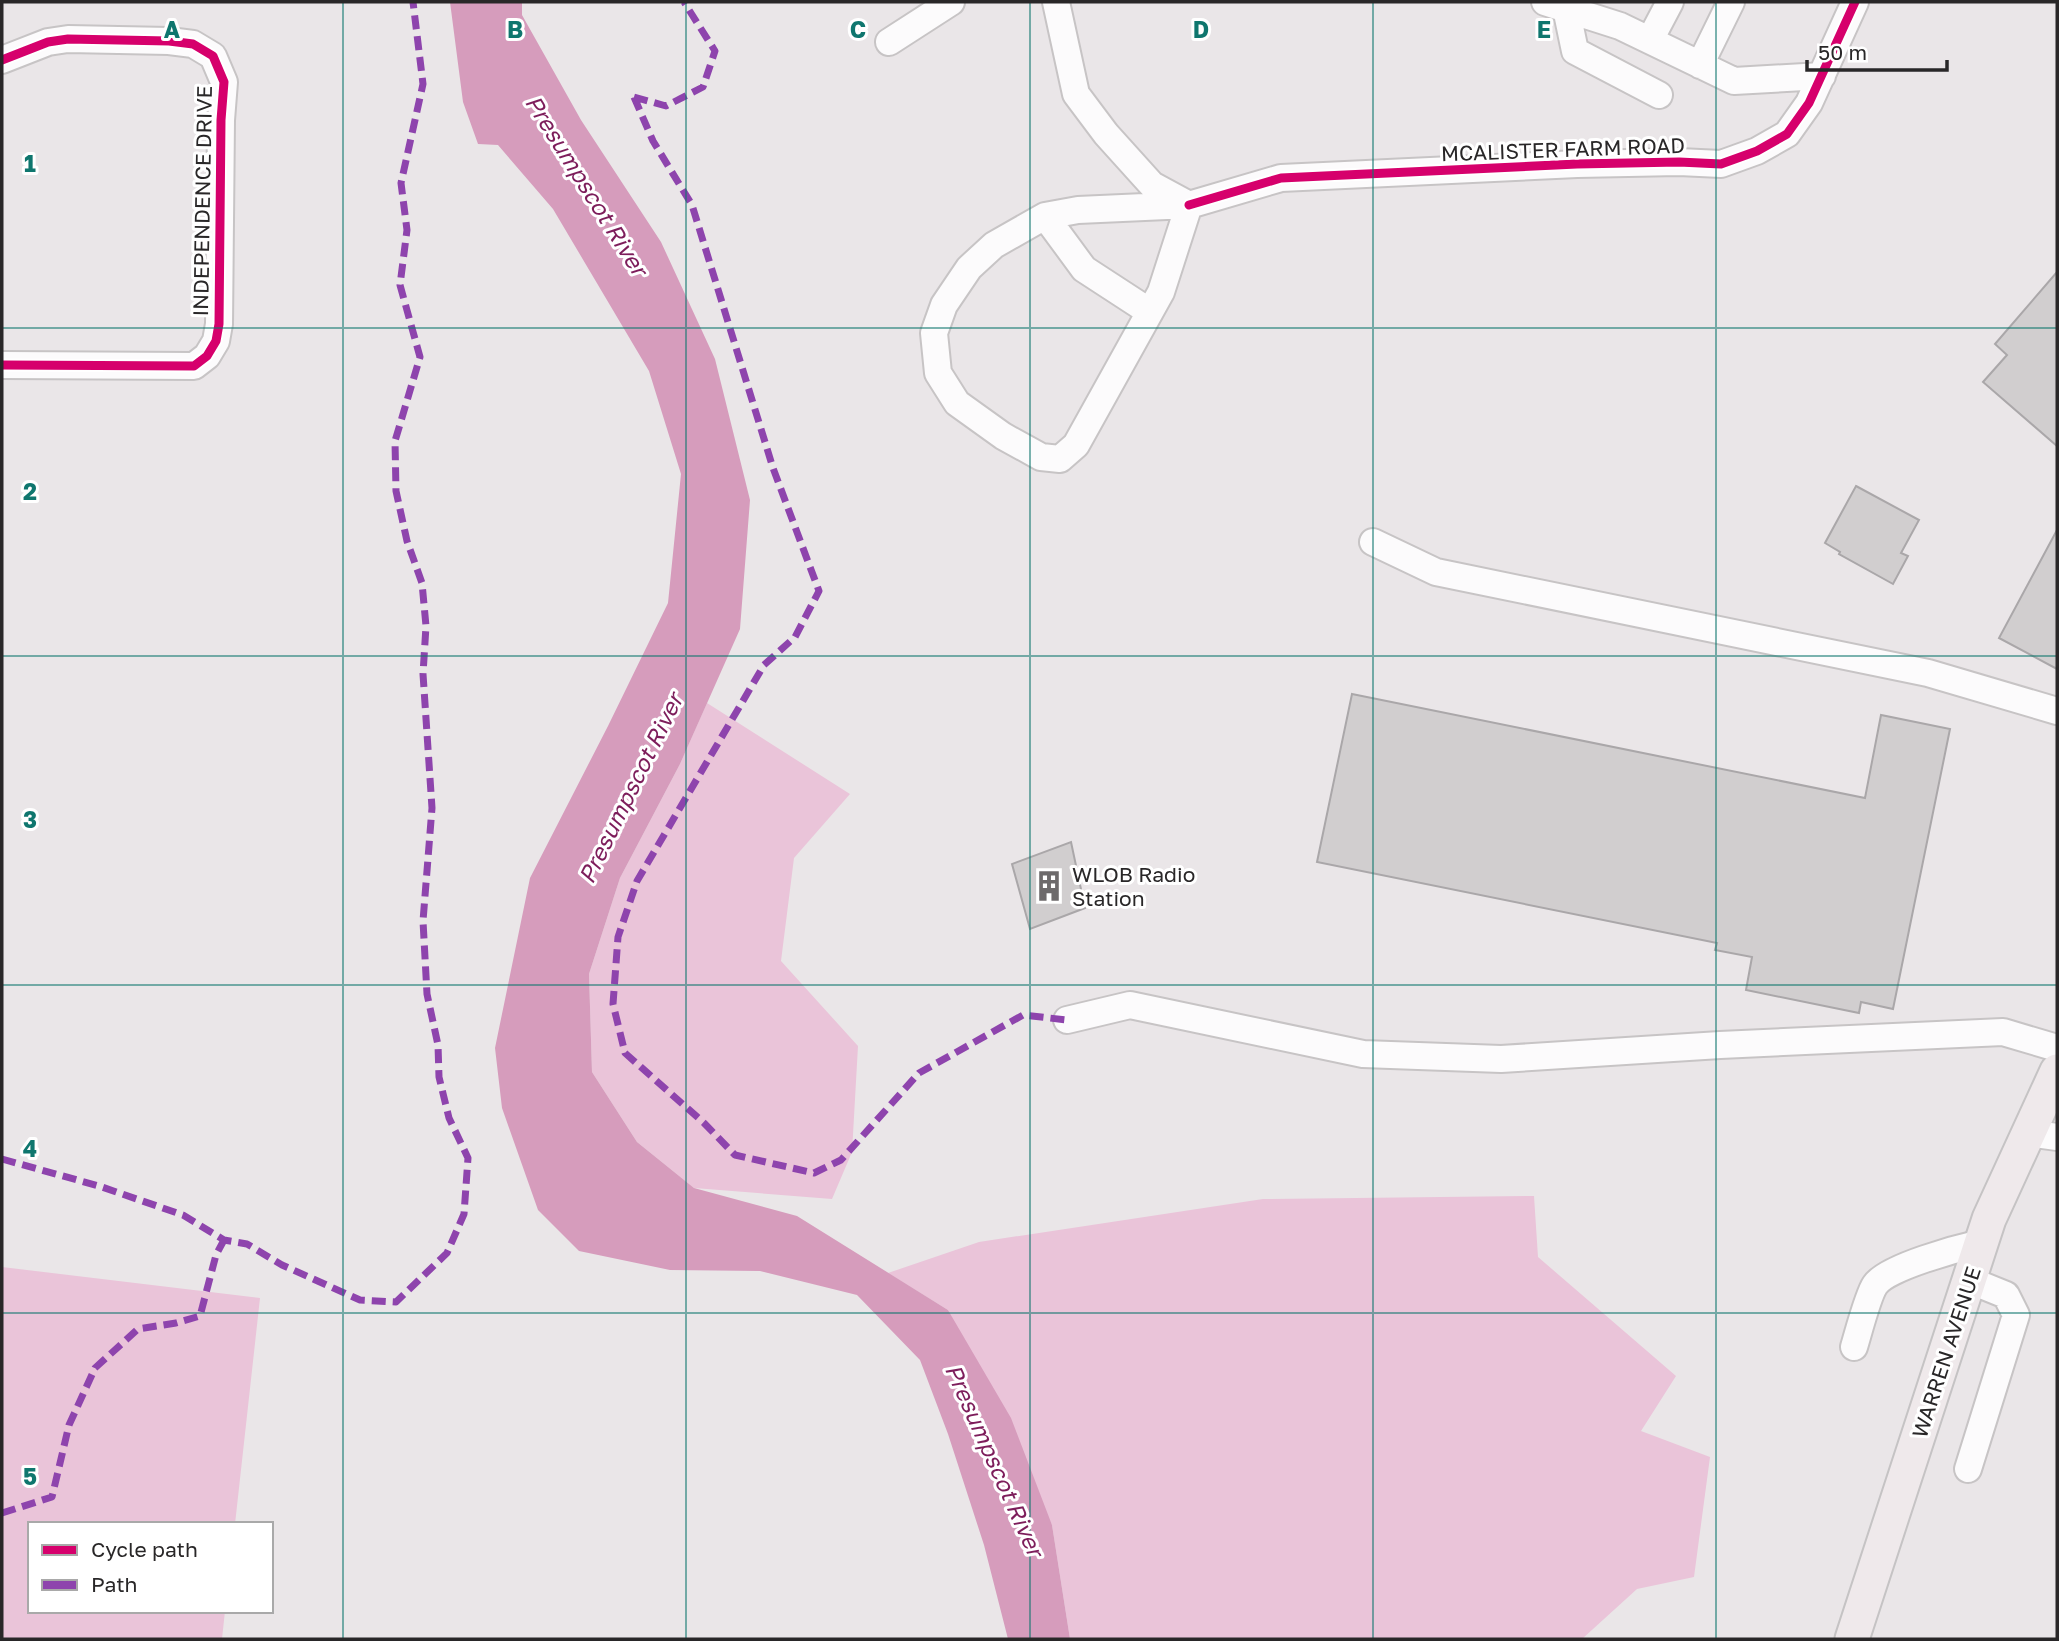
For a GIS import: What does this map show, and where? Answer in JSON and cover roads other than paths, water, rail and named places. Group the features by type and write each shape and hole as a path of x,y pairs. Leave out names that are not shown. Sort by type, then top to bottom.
{"main road":[{"name":"WARREN AVENUE","path":"1852,1639 1981,1243 2000,1191 2042,1135 2057,1071"}],"street":[{"path":"889,42 951,2"},
{"path":"1056,2 1076,94 1106,134 1152,185 1189,205 1161,292 1150,312 1076,445 1060,459 1041,457 1003,436 957,403 938,373 934,333 944,305 969,268 994,245 1045,216 1084,269 1150,312"},
{"path":"1650,40 1670,2"},
{"path":"1700,65 1731,2"},
{"name":"MCALISTER FARM ROAD","path":"1045,216 1078,210 1189,205 1281,178 1577,164 1721,164 1757,151 1787,134 1809,103 1855,2"},
{"path":"1555,5 1620,26 1734,81 1822,76"},
{"path":"1555,5 1575,51 1659,95"},
{"name":"INDEPENDENCE DRIVE","path":"2,60 48,41 169,41 193,44 213,56 224,82 219,324 216,341 207,356 194,366 2,365"},
{"path":"1373,542 1436,572 1928,673 2057,711"},
{"path":"1067,1020 1130,1005 1363,1054 1501,1059 1720,1045 2003,1032 2057,1048"},
{"path":"1854,1347 1875,1284 1892,1273 1942,1252 1981,1243"},
{"path":"1968,1469 2016,1315 2006,1295 1969,1280"}],"water":[{"name":"Presumpscot River","path":"450,2 522,2 522,15 581,120 661,242 715,359 750,500 740,629 680,764 620,878 589,974 592,1072 637,1142 694,1188 797,1216 948,1310 1011,1418 1052,1525 1070,1639 1008,1639 984,1545 948,1434 920,1360 857,1295 760,1271 670,1270 579,1251 538,1210 502,1108 495,1048 530,878 668,603 681,474 649,371 553,209 498,145 478,144 463,102"}],"place":[{"name":"WLOB Radio Station","path":"1049,886"}]}
